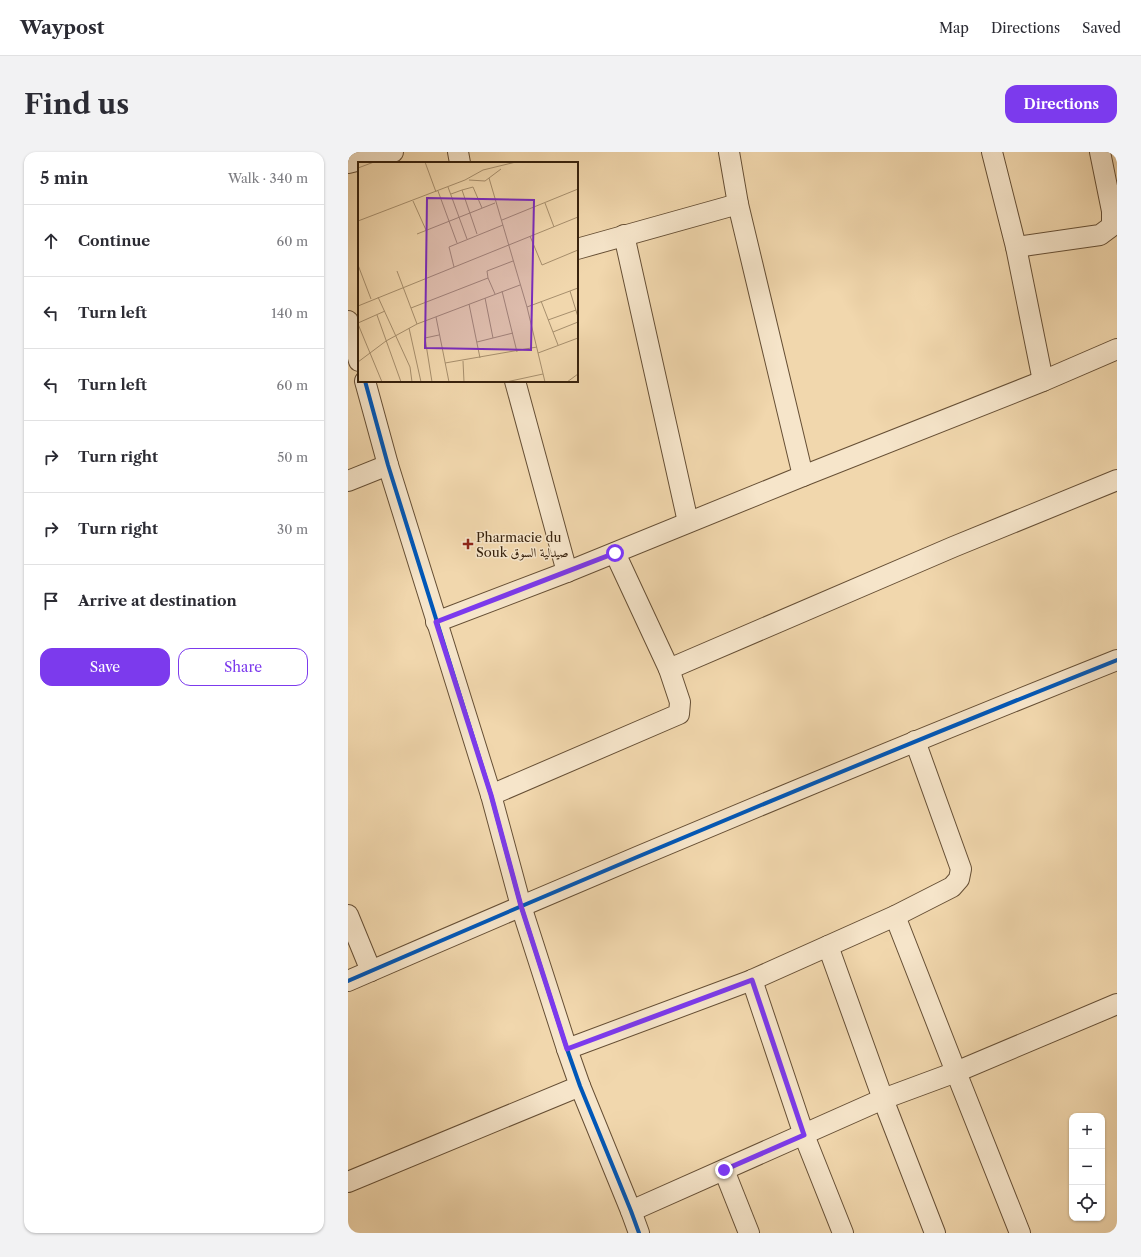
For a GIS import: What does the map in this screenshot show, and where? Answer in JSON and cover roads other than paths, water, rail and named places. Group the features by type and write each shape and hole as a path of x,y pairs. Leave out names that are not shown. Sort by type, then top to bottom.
{"street":[{"path":"348,163 393,152"},
{"path":"458,152 460,162"},
{"path":"729,152 738,204 803,476"},
{"path":"992,152 1016,247 1042,381"},
{"path":"1016,247 1100,235 1112,226 1112,211 1100,152"},
{"path":"578,249 738,204"},
{"path":"624,235 688,522"},
{"path":"348,321 358,357"},
{"path":"436,622 615,553 688,522 1042,381 1117,349"},
{"path":"364,382 436,622 491,795 521,906 567,1049 580,1086 639,1233"},
{"path":"515,382 567,572"},
{"path":"348,481 388,465"},
{"path":"669,669 960,544 1117,480"},
{"path":"491,795 678,714 680,702 669,669 615,553"},
{"path":"348,981 521,906 915,741 1117,660"},
{"path":"567,1049 752,980 895,916 952,887 960,879 961,869 915,741"},
{"path":"348,915 371,971"},
{"path":"895,916 1020,1233"},
{"path":"828,946 883,1099 935,1233"},
{"path":"752,980 804,1135 843,1233"},
{"path":"631,1211 883,1099 956,1072 1117,1004"},
{"path":"348,1182 580,1086"},
{"path":"724,1170 749,1233"}],"place":[{"name":"Pharmacie du Souk صيدلية السوق","path":"468,544"}]}
